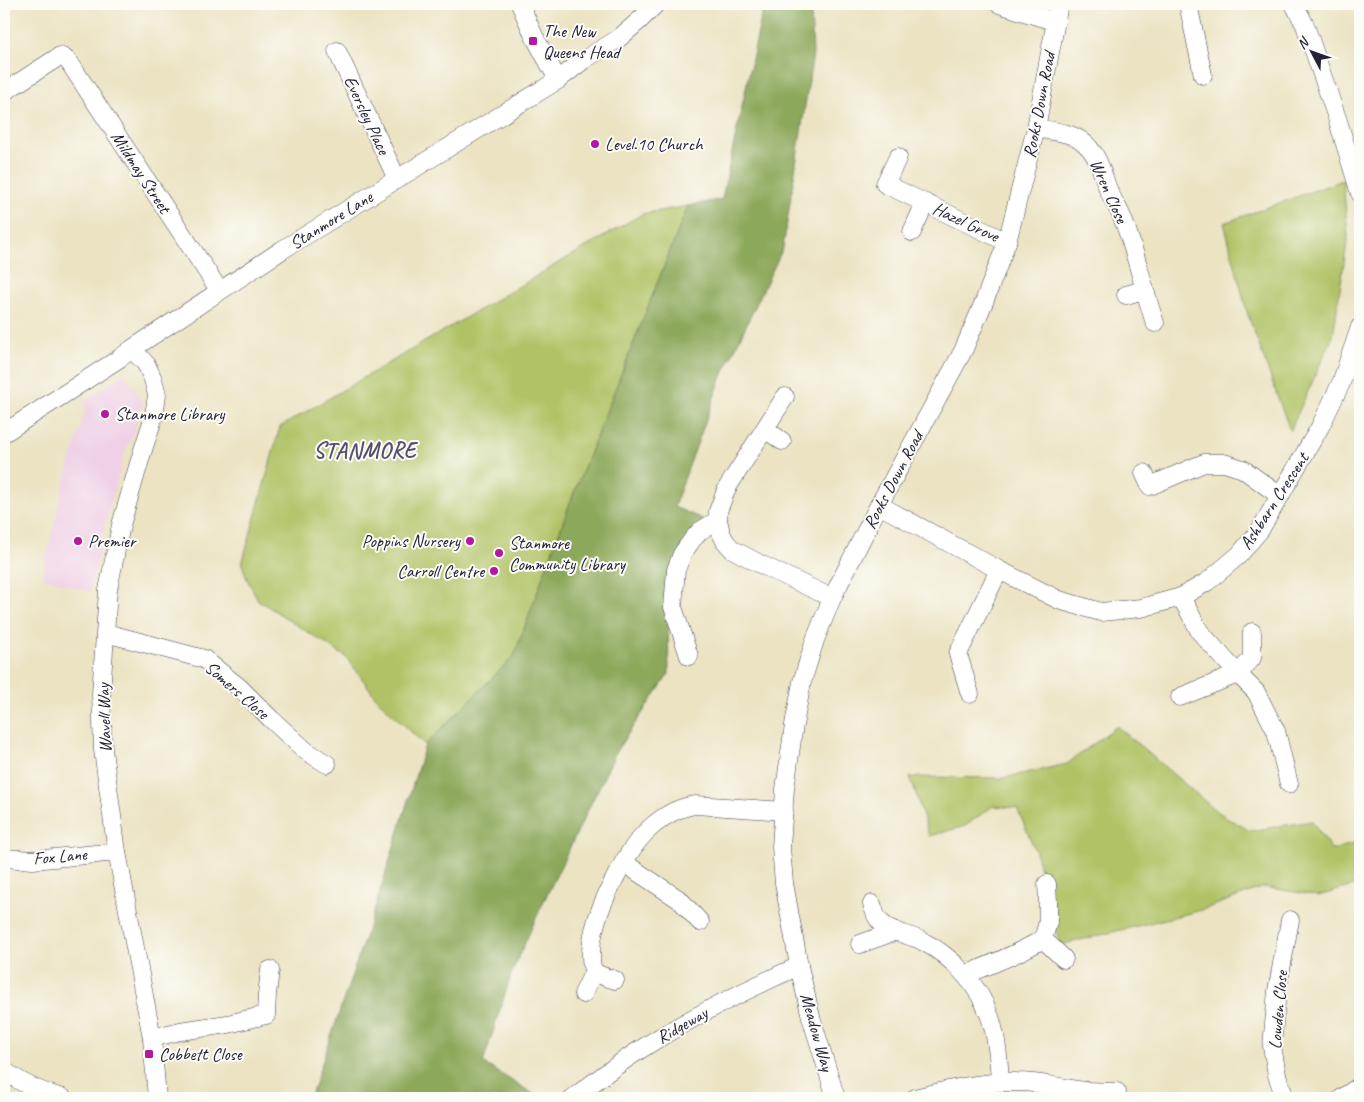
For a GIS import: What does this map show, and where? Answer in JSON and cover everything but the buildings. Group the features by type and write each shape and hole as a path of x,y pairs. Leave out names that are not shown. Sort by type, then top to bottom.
{"street":[{"path":"520,4 534,36 558,80"},
{"name":"Stanmore Lane","path":"4,433 120,358 219,290 558,80 585,59 618,39 656,4"},
{"path":"999,4 1056,22"},
{"name":"Rooks Down Road","path":"799,966 784,883 781,847 785,789 802,682 815,640 832,598 879,505 963,350 1007,242 1036,128 1059,4"},
{"path":"1188,4 1203,75"},
{"path":"1294,4 1305,25 1360,192"},
{"name":"Eversley Place","path":"338,51 398,179"},
{"name":"Mildmay Street","path":"4,92 60,56 69,62 219,290"},
{"name":"Wren Close","path":"1036,128 1071,135 1084,142 1094,154 1122,217 1155,323"},
{"name":"Hazel Grove","path":"898,157 885,184 1007,242"},
{"name":"Hazel Grove","path":"912,232 925,203"},
{"path":"1126,295 1144,290"},
{"name":"Ashbarn Crescent","path":"879,505 1059,600 1101,612 1141,608 1181,597 1207,582 1239,555 1260,530 1320,427 1341,382 1360,327"},
{"name":"Wavell Way","path":"132,349 146,364 153,378 157,396 154,416 121,525 108,590 101,694 103,750 117,852 152,1038 157,1098"},
{"path":"785,397 727,488 718,511 721,533 732,549 832,598"},
{"path":"765,429 782,441"},
{"path":"1144,473 1150,486 1204,463 1224,463 1243,469 1280,496"},
{"path":"689,656 673,607 676,570 682,554 692,540 700,531 718,520"},
{"path":"970,694 958,654 999,570"},
{"path":"1181,597 1200,632 1256,692 1276,730 1289,784"},
{"path":"1180,697 1238,674 1252,658 1252,632"},
{"name":"Somers Close","path":"106,633 204,659 240,688 306,751 327,764"},
{"path":"616,980 594,971 591,950 593,932 615,878 634,846 647,830 661,819 685,806 784,811"},
{"name":"Fox Lane","path":"4,858 33,860 117,852"},
{"path":"624,863 680,900 700,922"},
{"path":"965,975 1025,950 1043,939 1048,922 1047,884"},
{"path":"872,904 878,918 884,925 921,940 944,954 965,975 979,995 990,1018 999,1058 1000,1082"},
{"name":"Lowden Close","path":"1285,1098 1277,1076 1272,1046 1277,991 1290,920"},
{"path":"860,944 896,931"},
{"path":"1043,939 1064,959"},
{"name":"Ridgeway","path":"573,1098 636,1052 669,1031 750,988 799,966"},
{"name":"Meadow Way","path":"799,966 811,1018 836,1098"},
{"path":"152,1038 266,1015 270,970"},
{"path":"583,994 594,971"},
{"path":"4,1070 19,1081 42,1092 63,1098"},
{"path":"915,1098 953,1089 1000,1082 1035,1083 1085,1095 1117,1092"},
{"path":"1342,1098 1360,1086"}],"shaded area":[{"path":"125,373 143,403 133,435 126,448 106,520 90,592 42,577 61,495 85,410 84,402"}],"green space":[{"path":"764,4 810,4 811,12 813,54 783,248 722,376 674,507 705,520 683,545 668,620 669,674 617,750 541,907 512,972 483,1063 540,1098 310,1098 375,908 425,745 514,656 570,503 688,206 722,199"},
{"path":"1343,180 1348,236 1333,336 1290,431 1247,312 1224,223"},
{"path":"688,206 570,503 514,656 425,745 378,700 346,657 258,600 247,579 242,564 280,427 642,214"},
{"path":"1117,726 1215,810 1250,831 1312,821 1332,850 1360,841 1360,884 1318,896 1264,887 1202,910 1060,945 1036,852 1017,808 993,806 965,826 929,836 910,777 1003,778 1067,764"}],"place":[{"name":"The New Queens Head","path":"533,41"},
{"name":"Level.10 Church","path":"595,144"},
{"name":"Stanmore Library","path":"105,414"},
{"name":"Premier","path":"78,541"},
{"name":"Poppins Nursery","path":"470,541"},
{"name":"Stanmore Community Library","path":"499,553"},
{"name":"Carroll Centre","path":"494,571"},
{"name":"Cobbett Close","path":"149,1054"}],"district":[{"name":"STANMORE","path":"365,451"}]}
